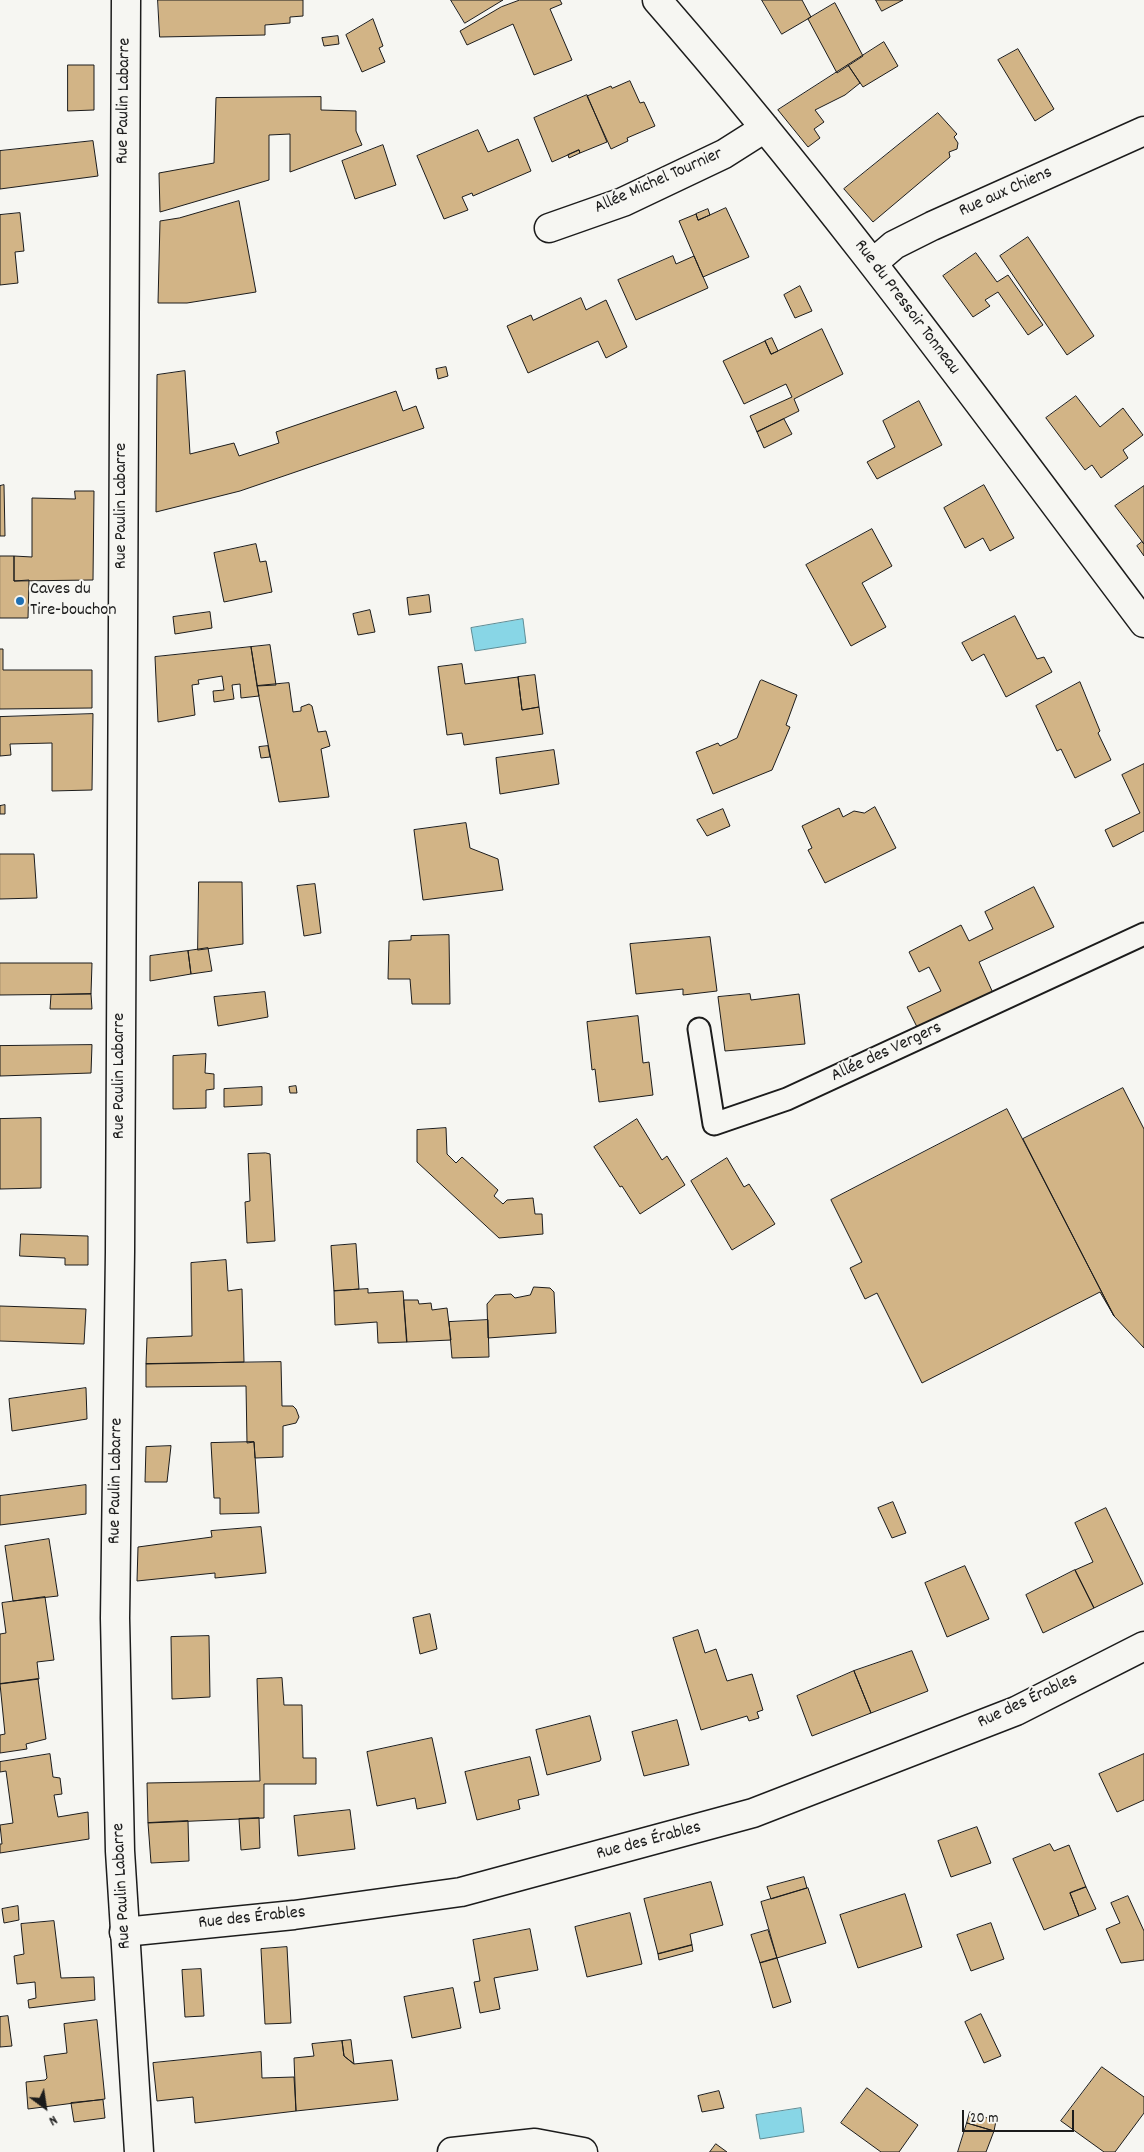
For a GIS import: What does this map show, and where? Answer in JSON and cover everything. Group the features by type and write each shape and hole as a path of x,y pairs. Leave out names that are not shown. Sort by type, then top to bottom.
{"street":[{"name":"Rue Paulin Labarre","path":"126,0 120,1243 115,1618 120,1851 139,2152"},
{"name":"Rue du Pressoir Tonneau","path":"658,0 765,128 873,263 1144,623"},
{"name":"Allée Michel Tournier","path":"549,228 624,202 724,154 765,128"},
{"name":"Rue aux Chiens","path":"873,263 894,245 932,226 1144,131"},
{"name":"Rue des Érables","path":"124,1932 294,1915 461,1892 753,1813 1016,1711 1144,1646"},
{"path":"452,2152 535,2143 583,2152"}],"lane":[{"name":"Allée des Vergers","path":"699,1029 714,1124 786,1100 1144,934"}],"water":[{"path":"523,619 526,643 475,651 471,628"},
{"path":"801,2108 804,2132 760,2139 756,2115"}],"building":[{"path":"158,0 303,0 303,16 290,17 290,23 265,25 265,35 160,37"},
{"path":"451,0 503,0 465,23"},
{"path":"520,0 560,0 562,4 550,9 572,60 534,75 513,24 467,45 460,31 501,7"},
{"path":"762,0 802,0 811,17 782,34"},
{"path":"876,0 903,0 882,11"},
{"path":"835,3 863,56 837,73 808,19"},
{"path":"373,19 383,46 379,48 385,62 362,72 346,35"},
{"path":"338,36 339,44 324,46 322,38"},
{"path":"884,42 898,66 863,87 848,65"},
{"path":"1018,49 1054,109 1035,121 998,60"},
{"path":"68,65 94,65 94,110 68,111"},
{"path":"848,65 860,83 845,95 815,110 824,122 814,129 820,138 808,147 778,110"},
{"path":"630,81 640,103 644,102 655,126 627,138 628,141 611,149 587,96 611,86 612,88"},
{"path":"587,95 607,142 580,153 579,150 552,162 534,118"},
{"path":"321,97 321,110 356,111 356,131 362,145 290,172 290,134 269,135 269,180 160,212 159,173 214,163 216,98"},
{"path":"938,113 957,134 954,137 958,143 957,149 949,152 950,157 873,222 844,189"},
{"path":"478,130 488,152 518,139 531,171 473,196 472,193 462,197 468,210 444,219 417,156"},
{"path":"93,141 98,176 0,189 0,151"},
{"path":"383,145 396,185 355,199 342,161"},
{"path":"579,150 580,153 569,158 568,155"},
{"path":"239,201 256,292 187,303 158,303 160,221 179,218"},
{"path":"726,208 749,257 703,277 679,221 696,214 698,220"},
{"path":"708,209 710,215 698,220 696,214"},
{"path":"20,213 24,251 15,252 18,283 0,285 0,215"},
{"path":"1028,237 1094,336 1067,355 1000,256"},
{"path":"976,253 997,282 1008,275 1043,325 1028,335 998,292 985,300 990,306 973,317 943,276"},
{"path":"673,256 676,264 694,256 708,288 636,320 618,280"},
{"path":"800,286 812,311 795,318 784,295"},
{"path":"581,298 586,310 606,300 627,347 606,358 598,341 528,373 507,326 531,315 533,320"},
{"path":"822,329 843,374 794,399 799,411 757,432 750,416 792,397 786,384 744,404 723,361 765,341 771,354"},
{"path":"772,338 778,351 771,354 765,341"},
{"path":"446,367 448,376 438,379 436,369"},
{"path":"185,371 190,454 234,443 239,456 279,443 276,432 396,391 403,411 416,406 424,428 240,491 156,512 157,375"},
{"path":"1076,396 1100,427 1123,408 1143,435 1123,450 1128,458 1101,478 1092,465 1085,470 1046,418"},
{"path":"919,401 942,445 877,479 867,462 895,447 883,421"},
{"path":"784,419 792,434 764,448 757,432"},
{"path":"4,485 5,536 0,536 0,486"},
{"path":"984,485 1014,538 990,551 983,538 965,548 944,508"},
{"path":"1144,486 1144,544 1115,506"},
{"path":"75,491 94,491 93,580 14,581 14,556 32,557 32,498 75,499"},
{"path":"872,529 892,566 862,583 886,627 851,646 806,565"},
{"path":"1142,542 1144,544 1144,556 1137,546"},
{"path":"256,544 260,562 266,561 272,592 224,602 214,553"},
{"path":"0,556 14,556 14,581 29,580 28,618 0,618"},
{"path":"429,595 431,612 409,615 407,598"},
{"path":"370,610 375,632 358,635 353,614"},
{"path":"210,612 212,628 175,634 173,617"},
{"path":"1015,616 1037,659 1044,657 1052,672 1006,697 984,654 972,661 962,643"},
{"path":"270,645 276,685 257,686 251,647"},
{"path":"251,647 259,696 241,698 240,684 232,685 234,699 214,702 213,691 224,690 222,676 198,680 199,684 192,685 195,715 158,722 155,657"},
{"path":"0,649 3,649 3,670 92,670 92,708 0,709"},
{"path":"462,664 465,684 518,677 522,710 539,707 543,734 464,745 462,733 447,735 438,667"},
{"path":"535,675 539,707 522,710 518,677"},
{"path":"762,680 797,695 786,725 790,727 772,770 713,794 696,752 718,743 720,746 737,738"},
{"path":"1080,682 1100,731 1098,733 1111,760 1075,778 1061,749 1057,751 1036,706"},
{"path":"289,683 293,712 301,711 301,707 309,704 312,706 318,732 326,731 330,746 321,749 329,797 279,802 257,686"},
{"path":"93,714 92,790 52,791 52,743 10,744 11,755 0,756 0,717"},
{"path":"268,746 270,757 261,758 259,747"},
{"path":"554,750 559,784 500,794 496,758"},
{"path":"1144,764 1144,831 1113,847 1105,830 1140,813 1122,775"},
{"path":"5,805 5,814 0,814 0,806"},
{"path":"875,807 896,848 825,883 808,850 812,848 802,826 839,808 843,817 854,811 864,813"},
{"path":"723,809 730,826 707,836 697,820"},
{"path":"466,823 470,848 498,859 503,890 423,900 414,830"},
{"path":"0,854 34,854 37,898 0,899"},
{"path":"199,882 242,882 243,944 198,950"},
{"path":"315,884 321,933 304,936 297,886"},
{"path":"1034,887 1054,927 979,962 993,993 918,1029 907,1007 941,991 929,967 919,972 909,952 961,925 969,941 993,929 985,912"},
{"path":"449,935 450,1004 412,1004 410,979 388,979 389,941 411,940 411,936"},
{"path":"710,937 717,991 683,995 683,989 636,994 630,944"},
{"path":"208,948 212,971 191,974 188,951"},
{"path":"188,951 191,974 150,981 150,956"},
{"path":"0,963 92,963 91,994 0,995"},
{"path":"265,992 268,1017 218,1026 214,997"},
{"path":"91,994 92,1009 50,1009 51,995"},
{"path":"750,994 751,1000 799,994 805,1044 725,1051 718,997"},
{"path":"638,1016 643,1063 649,1062 653,1095 599,1102 595,1069 592,1070 587,1022"},
{"path":"92,1045 91,1073 0,1076 0,1046"},
{"path":"206,1054 205,1073 214,1074 214,1089 206,1090 206,1108 173,1109 173,1056"},
{"path":"296,1086 297,1093 290,1093 289,1087"},
{"path":"262,1087 262,1105 224,1107 224,1089"},
{"path":"1123,1088 1144,1129 1144,1348 1114,1316 1023,1139"},
{"path":"1007,1109 1114,1316 1100,1292 922,1383 877,1293 865,1299 850,1268 862,1262 831,1200"},
{"path":"41,1118 41,1188 0,1189 0,1119"},
{"path":"637,1119 662,1160 667,1156 685,1185 640,1214 594,1147"},
{"path":"446,1128 447,1154 456,1163 462,1157 498,1190 494,1196 503,1204 507,1200 533,1198 535,1214 542,1214 543,1234 499,1238 417,1162 417,1130"},
{"path":"248,1154 270,1154 275,1241 247,1243 245,1202 250,1201"},
{"path":"727,1158 744,1187 749,1184 775,1224 732,1250 691,1181"},
{"path":"21,1234 88,1236 88,1265 65,1265 65,1258 20,1256"},
{"path":"356,1244 359,1289 334,1291 331,1246"},
{"path":"226,1260 228,1291 242,1289 244,1362 146,1364 147,1338 192,1336 191,1263"},
{"path":"534,1287 550,1288 554,1292 556,1333 488,1338 487,1304 495,1295 511,1294 515,1298 530,1295"},
{"path":"368,1289 368,1293 403,1291 407,1342 378,1343 377,1322 335,1325 334,1291"},
{"path":"404,1300 418,1300 419,1304 431,1303 432,1310 447,1308 451,1340 407,1342"},
{"path":"0,1306 86,1309 84,1344 0,1341"},
{"path":"488,1320 489,1357 452,1358 449,1322"},
{"path":"281,1362 282,1406 293,1406 299,1417 296,1423 283,1426 283,1457 255,1458 254,1442 247,1443 246,1386 146,1387 146,1364"},
{"path":"86,1388 87,1419 12,1431 9,1399"},
{"path":"254,1442 259,1513 220,1514 220,1498 214,1498 211,1443"},
{"path":"171,1446 167,1482 145,1482 146,1447"},
{"path":"86,1485 86,1514 0,1525 0,1496"},
{"path":"893,1502 906,1533 892,1538 878,1508"},
{"path":"1106,1508 1143,1584 1094,1608 1075,1570 1093,1562 1075,1523"},
{"path":"261,1527 266,1573 215,1578 215,1573 137,1581 138,1547 212,1537 211,1531"},
{"path":"49,1539 58,1596 13,1601 5,1546"},
{"path":"965,1566 989,1619 947,1637 925,1583"},
{"path":"1075,1570 1094,1608 1043,1633 1026,1595"},
{"path":"45,1597 54,1660 37,1662 39,1679 0,1684 0,1634 6,1633 2,1603"},
{"path":"430,1614 437,1649 420,1654 413,1618"},
{"path":"698,1630 705,1653 716,1649 727,1681 752,1674 763,1710 757,1712 759,1718 749,1721 747,1716 701,1730 673,1638"},
{"path":"209,1636 210,1697 172,1699 171,1637"},
{"path":"912,1651 928,1691 871,1713 854,1671"},
{"path":"854,1671 871,1713 812,1736 797,1696"},
{"path":"282,1678 284,1705 302,1705 303,1758 316,1758 316,1784 264,1784 264,1818 148,1823 147,1783 260,1781 257,1679"},
{"path":"38,1679 46,1739 26,1744 27,1749 0,1753 0,1735 5,1734 0,1684"},
{"path":"590,1716 600,1761 547,1775 536,1730"},
{"path":"677,1720 689,1765 644,1776 632,1732"},
{"path":"432,1738 446,1803 417,1809 415,1798 377,1806 367,1752"},
{"path":"50,1754 53,1777 60,1778 62,1794 54,1795 58,1817 88,1812 89,1839 0,1853 0,1844 2,1844 0,1825 13,1823 6,1771 0,1772 0,1762"},
{"path":"1144,1754 1144,1800 1117,1812 1099,1774"},
{"path":"530,1757 539,1795 518,1800 520,1809 477,1820 465,1772"},
{"path":"350,1810 355,1849 298,1856 294,1816"},
{"path":"259,1818 260,1848 241,1850 239,1819"},
{"path":"188,1821 189,1861 151,1863 148,1823"},
{"path":"977,1827 991,1863 951,1877 938,1841"},
{"path":"1050,1844 1054,1851 1069,1845 1086,1887 1070,1893 1079,1916 1044,1930 1013,1859"},
{"path":"804,1877 807,1888 771,1899 767,1887"},
{"path":"711,1882 723,1925 690,1934 692,1945 658,1954 644,1899"},
{"path":"1086,1887 1096,1909 1079,1916 1070,1893"},
{"path":"808,1888 826,1943 777,1958 761,1902"},
{"path":"905,1894 922,1947 858,1968 840,1915"},
{"path":"1128,1896 1144,1931 1144,1960 1121,1963 1106,1929 1120,1923 1111,1903"},
{"path":"18,1906 19,1920 4,1923 2,1909"},
{"path":"630,1913 642,1964 587,1977 575,1927"},
{"path":"54,1921 61,1978 94,1977 95,2000 29,2008 28,2000 36,1998 35,1982 17,1984 14,1956 24,1954 21,1924"},
{"path":"991,1923 1004,1959 971,1971 957,1935"},
{"path":"530,1929 538,1970 494,1978 500,2009 480,2013 474,1982 480,1981 473,1940"},
{"path":"768,1930 777,1958 760,1963 751,1935"},
{"path":"692,1945 693,1951 659,1960 658,1954"},
{"path":"287,1947 291,2023 265,2024 261,1949"},
{"path":"777,1958 791,2002 773,2008 760,1963"},
{"path":"201,1969 204,2016 185,2017 182,1970"},
{"path":"453,1988 461,2028 412,2038 404,1997"},
{"path":"981,2014 1001,2056 984,2063 965,2022"},
{"path":"8,2016 12,2046 0,2047 0,2017"},
{"path":"97,2020 105,2099 28,2109 26,2082 45,2080 47,2078 44,2056 67,2053 64,2024"},
{"path":"351,2040 354,2064 344,2056 342,2041"},
{"path":"342,2041 344,2056 354,2064 392,2060 398,2100 296,2111 294,2058 314,2056 312,2044"},
{"path":"261,2052 262,2078 294,2077 296,2111 195,2123 193,2097 157,2101 153,2063"},
{"path":"1102,2067 1144,2097 1144,2113 1115,2152 1104,2152 1061,2121"},
{"path":"867,2088 918,2125 899,2152 881,2152 841,2123"},
{"path":"719,2091 724,2108 702,2112 698,2096"},
{"path":"103,2100 105,2118 74,2122 71,2103"},
{"path":"970,2112 996,2121 994,2131 967,2123"},
{"path":"967,2123 994,2131 986,2152 958,2152"},
{"path":"716,2144 727,2152 710,2152"}],"place":[{"name":"Caves du Tire-bouchon","path":"20,601"}]}
